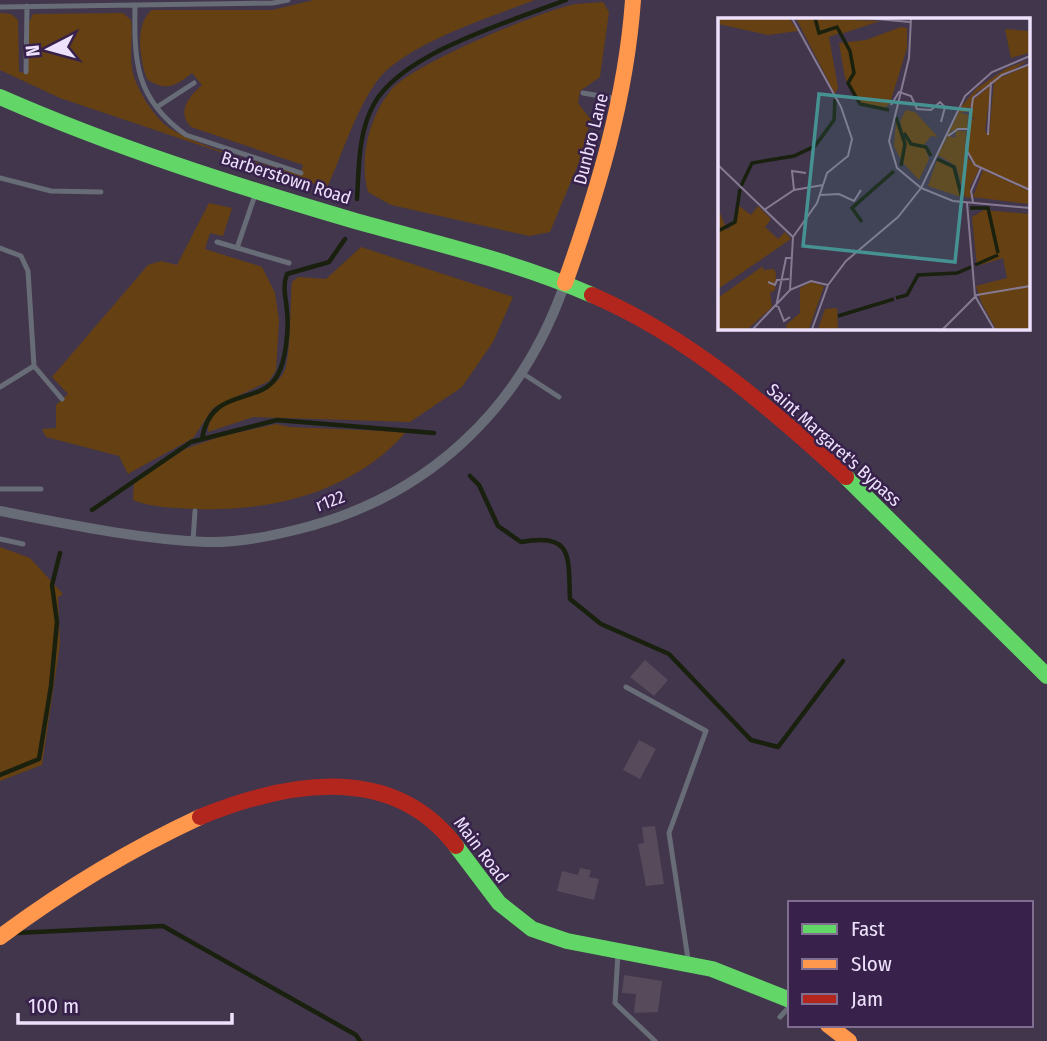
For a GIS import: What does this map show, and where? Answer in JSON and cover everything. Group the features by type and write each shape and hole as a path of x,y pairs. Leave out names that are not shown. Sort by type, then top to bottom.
{"main road":[{"name":"Dunbro Lane","path":"565,283 597,198 622,100 631,55 633,0"},
{"name":"Barberstown Road","path":"0,97 86,133 257,189 565,283"},
{"name":"Saint Margaret's Bypass","path":"565,283 619,307 660,330 701,356 782,418 1047,677"},
{"name":"Main Road","path":"0,937 73,884 217,810 281,790 337,784 384,792 404,801 437,824 452,837 495,900 513,918 534,930 559,939 688,963 742,977 788,999"},
{"path":"831,1027 849,1041"}],"street":[{"name":"r122","path":"0,511 96,529 193,541 271,536 330,522 396,493 456,450 485,422 522,373 546,331 565,283"}],"lane":[{"path":"0,7 55,3 135,5 273,3 288,0"},
{"path":"135,5 136,69 157,107 172,125 186,135 300,173"},
{"path":"26,72 27,6"},
{"path":"157,107 194,83"},
{"path":"583,93 622,100"},
{"path":"0,178 51,191 101,192"},
{"path":"237,248 257,189"},
{"path":"217,242 289,263"},
{"path":"0,248 21,256 28,271 34,366 62,399"},
{"path":"0,387 34,366"},
{"path":"522,373 559,397"},
{"path":"0,489 41,489"},
{"path":"193,541 195,511"},
{"path":"0,538 23,544"},
{"path":"626,687 706,731 669,833 688,963"},
{"path":"619,949 615,1003 655,1041"},
{"path":"780,1017 788,1008"}],"shaded area":[{"path":"314,0 535,0 475,22 411,52 394,64 381,76 365,100 327,188 60,98 0,70 0,13 11,14 18,20 19,72 28,73 28,25 33,14 123,13 131,20 131,60 135,81 147,103 163,123 196,142 300,175 303,165 191,127 184,110 189,99 202,85 192,73 170,86 159,85 147,79 140,43 143,24 152,10 272,10"},
{"path":"603,2 609,12 600,77 580,91 578,103 591,120 579,162 550,232 529,236 391,205 368,192 365,166 372,125 383,101 403,79 449,53 536,16 576,4"},
{"path":"209,203 232,208 223,236 210,233 205,249 262,267 275,293 279,321 276,370 269,381 213,408 193,438 128,474 119,456 46,437 42,429 56,428 56,405 68,394 52,377 148,265 161,261 177,265"},
{"path":"361,247 513,297 493,342 462,387 410,422 253,417 208,432 211,419 218,410 267,387 278,380 285,370 292,282 298,277 326,279"},
{"path":"276,424 290,427 406,432 362,469 337,483 283,502 254,507 197,509 157,506 133,500 134,483 185,449 222,436"},
{"path":"0,547 30,558 63,594 58,597 60,644 42,765 0,781"}],"building":[{"path":"645,660 668,680 654,696 630,677"},
{"path":"639,740 656,749 640,779 623,770"},
{"path":"655,826 664,884 646,886 638,844 644,843 642,827"},
{"path":"580,868 591,870 589,877 599,879 594,900 557,891 562,871 578,875"},
{"path":"624,975 662,981 658,1012 634,1013 636,994 622,993"}],"waterway":[{"path":"357,199 360,150 365,126 374,104 388,86 408,69 433,54 488,29 566,0"},
{"path":"202,439 207,422 215,411 225,404 259,391 277,376 283,362 287,336 287,274 329,262 345,239"},
{"path":"92,510 191,442 277,420 434,433"},
{"path":"470,476 479,485 498,526 521,542 551,541 565,551 570,599 601,624 669,654 751,740 778,747 843,661"},
{"path":"0,775 39,759 51,686 57,622 52,585 60,553"},
{"path":"15,933 163,926 356,1035 360,1041"}],"traffic: fast":[{"path":"0,97 86,132 218,179 504,262 592,295"},
{"path":"846,477 1047,676"},
{"path":"456,846 499,903 532,929 567,941 712,969 788,999"}],"traffic: slow":[{"path":"565,283 609,144 624,73 633,0"},
{"path":"0,937 97,872 200,817"},
{"path":"831,1027 849,1041"}],"traffic: jam":[{"path":"592,295 627,312 694,352 757,399 846,477"},
{"path":"200,817 267,795 336,787 370,791 401,801 430,819 456,846"}]}
